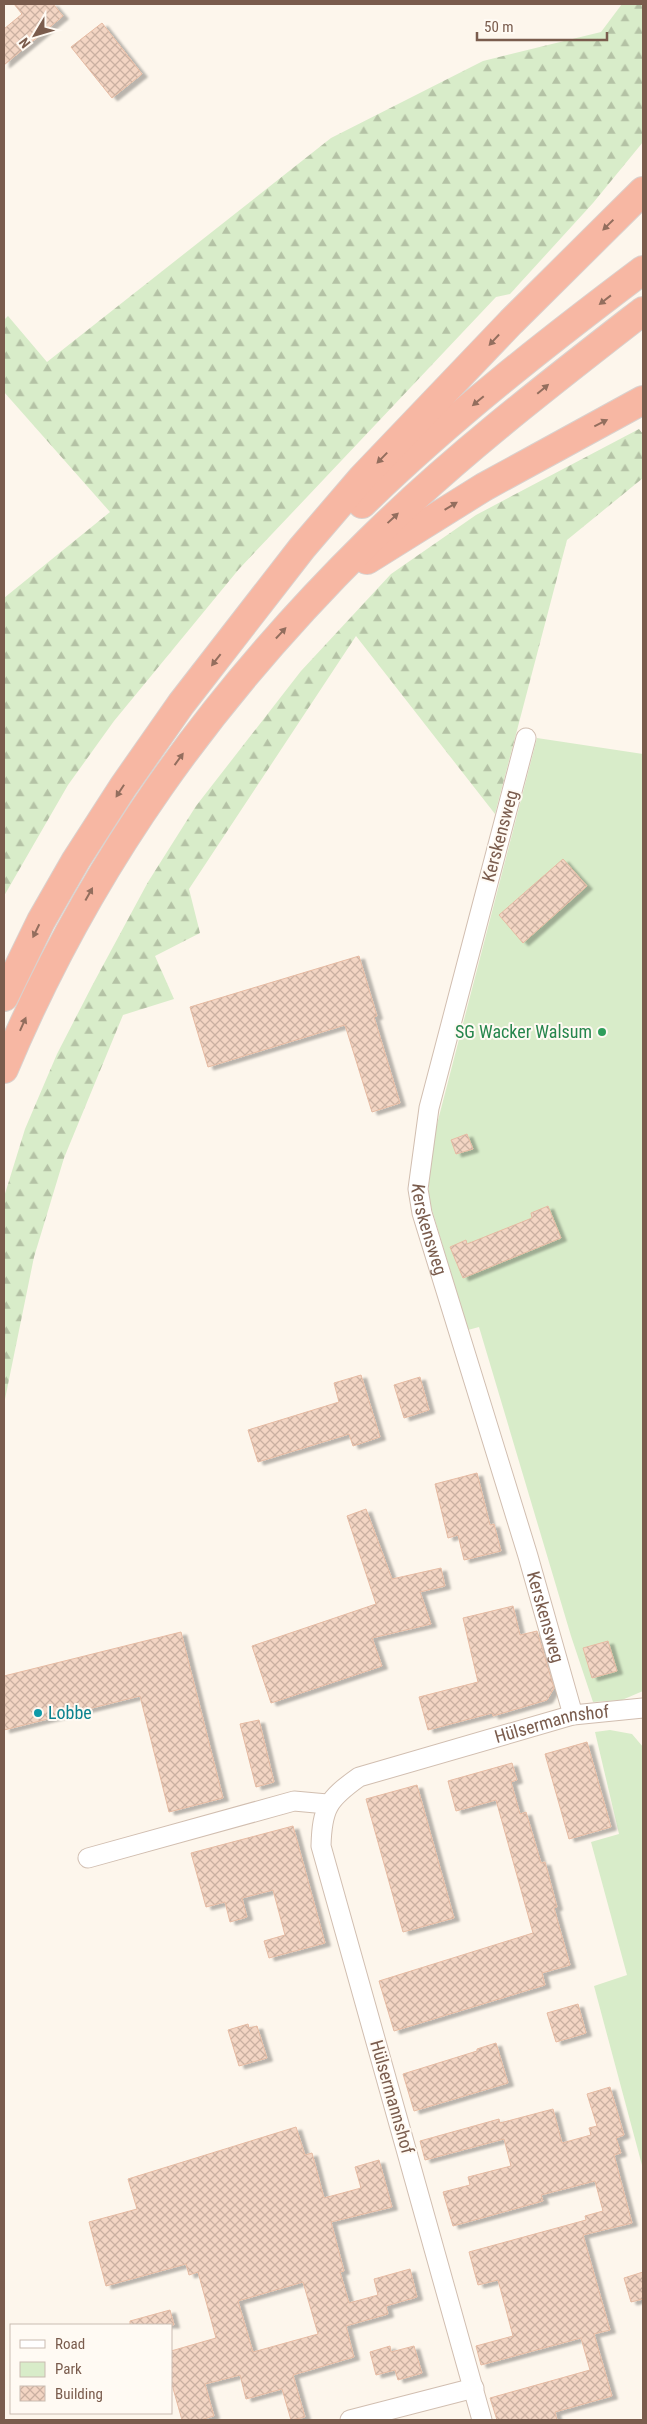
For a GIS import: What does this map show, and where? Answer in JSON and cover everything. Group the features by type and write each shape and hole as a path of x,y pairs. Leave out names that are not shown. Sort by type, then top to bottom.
{"highway":[{"path":"4,997 42,920 76,860 118,795 181,704 302,548 362,478 511,322 643,191"},
{"path":"246,622 312,552 375,491 441,432 531,357 643,270"},
{"path":"4,1069 23,1023 66,937 100,875 145,805 206,722 270,644 397,514 550,383 643,311"},
{"path":"322,589 484,487 643,400"}],"street":[{"name":"Kerskensweg","path":"526,738 430,1108 418,1189 422,1213 528,1556 573,1715"},
{"name":"Hülsermannshof","path":"482,2420 321,1846 322,1828 327,1804 342,1788 359,1777 573,1715 643,1708"},
{"path":"88,1858 294,1801 327,1804"},
{"path":"350,2420 474,2388"}],"green space":[{"path":"622,4 643,4 643,142 593,203 510,294 496,297 239,569 114,721 68,785 4,896 4,598 110,512 4,392 4,320 8,316 47,362 331,138 483,61 601,32"},
{"path":"639,429 643,434 643,478 567,540 495,814 356,636 189,889 200,933 155,956 174,999 123,1015 64,1158 34,1257 4,1404 4,1197 25,1129 57,1054 93,984 148,882 196,806 301,671 391,574 476,515"},
{"path":"537,738 643,754 643,1691 622,1700 593,1702 571,1636 479,1327 468,1330 429,1200 429,1155"},
{"path":"610,1730 632,1734 643,1747 643,2169 594,1986 627,1975 591,1842 619,1834 595,1732"}],"building":[{"path":"14,4 53,4 63,16 4,65 4,29 22,14"},
{"path":"102,23 142,74 112,98 71,47"},
{"path":"563,859 587,886 523,943 499,915"},
{"path":"359,956 377,1016 374,1017 400,1103 372,1112 345,1025 208,1067 190,1007"},
{"path":"467,1134 473,1149 456,1154 451,1140"},
{"path":"548,1206 561,1238 463,1278 450,1247 466,1240 467,1244 532,1218 531,1213"},
{"path":"361,1375 380,1437 353,1446 349,1434 258,1462 248,1430 339,1402 334,1383"},
{"path":"420,1377 429,1410 404,1418 394,1385"},
{"path":"477,1473 490,1525 494,1524 501,1551 464,1560 458,1535 448,1538 435,1484"},
{"path":"366,1509 392,1579 441,1568 445,1586 420,1592 431,1624 372,1638 382,1666 271,1703 252,1646 376,1604 347,1516"},
{"path":"513,1606 520,1635 537,1631 554,1688 547,1700 493,1716 492,1713 428,1730 419,1697 478,1682 463,1618"},
{"name":"Lobbe","path":"181,1632 223,1798 169,1812 140,1696 4,1730 4,1676"},
{"path":"608,1641 617,1671 592,1678 583,1648"},
{"path":"259,1720 274,1782 256,1787 240,1724"},
{"path":"587,1742 611,1827 569,1839 545,1754"},
{"path":"512,1763 517,1780 511,1782 520,1814 526,1812 541,1863 545,1862 557,1907 554,1908 570,1965 542,1973 545,1985 394,2031 379,1981 533,1933 496,1800 456,1811 448,1781"},
{"path":"417,1785 454,1918 403,1932 366,1799"},
{"path":"293,1826 325,1943 269,1958 264,1941 285,1935 273,1890 242,1898 247,1917 230,1922 225,1902 206,1907 191,1853"},
{"path":"578,2004 586,2033 556,2042 547,2013"},
{"path":"248,2024 249,2028 257,2026 267,2058 239,2066 228,2030"},
{"path":"496,2043 508,2083 414,2111 403,2074 477,2051 477,2049"},
{"path":"610,2087 624,2135 616,2138 621,2153 614,2155 632,2223 583,2235 610,2330 594,2334 612,2396 555,2412 557,2420 497,2420 490,2398 590,2370 581,2338 481,2365 476,2346 513,2336 498,2280 478,2285 469,2252 586,2220 585,2216 603,2211 595,2181 541,2195 543,2201 453,2226 443,2192 470,2185 468,2177 511,2166 504,2139 425,2160 420,2141 499,2119 500,2123 553,2109 562,2143 591,2135 589,2128 597,2126 587,2094"},
{"path":"296,2127 305,2155 312,2153 324,2198 361,2188 355,2167 379,2160 392,2207 331,2222 344,2271 340,2272 349,2303 378,2295 374,2279 410,2269 417,2297 386,2306 388,2314 346,2326 354,2357 293,2375 305,2417 291,2420 282,2389 246,2399 240,2375 205,2384 214,2416 200,2420 182,2420 172,2385 172,2351 216,2338 198,2272 189,2275 186,2264 106,2286 89,2222 137,2209 128,2179","holes":["303,2282 318,2334 253,2352 238,2301"]},
{"path":"643,2272 643,2299 631,2302 624,2278"},
{"path":"170,2310 174,2325 130,2324 130,2321"},
{"path":"390,2346 391,2352 414,2346 422,2373 398,2380 395,2370 376,2375 370,2352"}],"place":[{"name":"SG Wacker Walsum","path":"602,1032"},
{"name":"Lobbe","path":"38,1713"}]}
